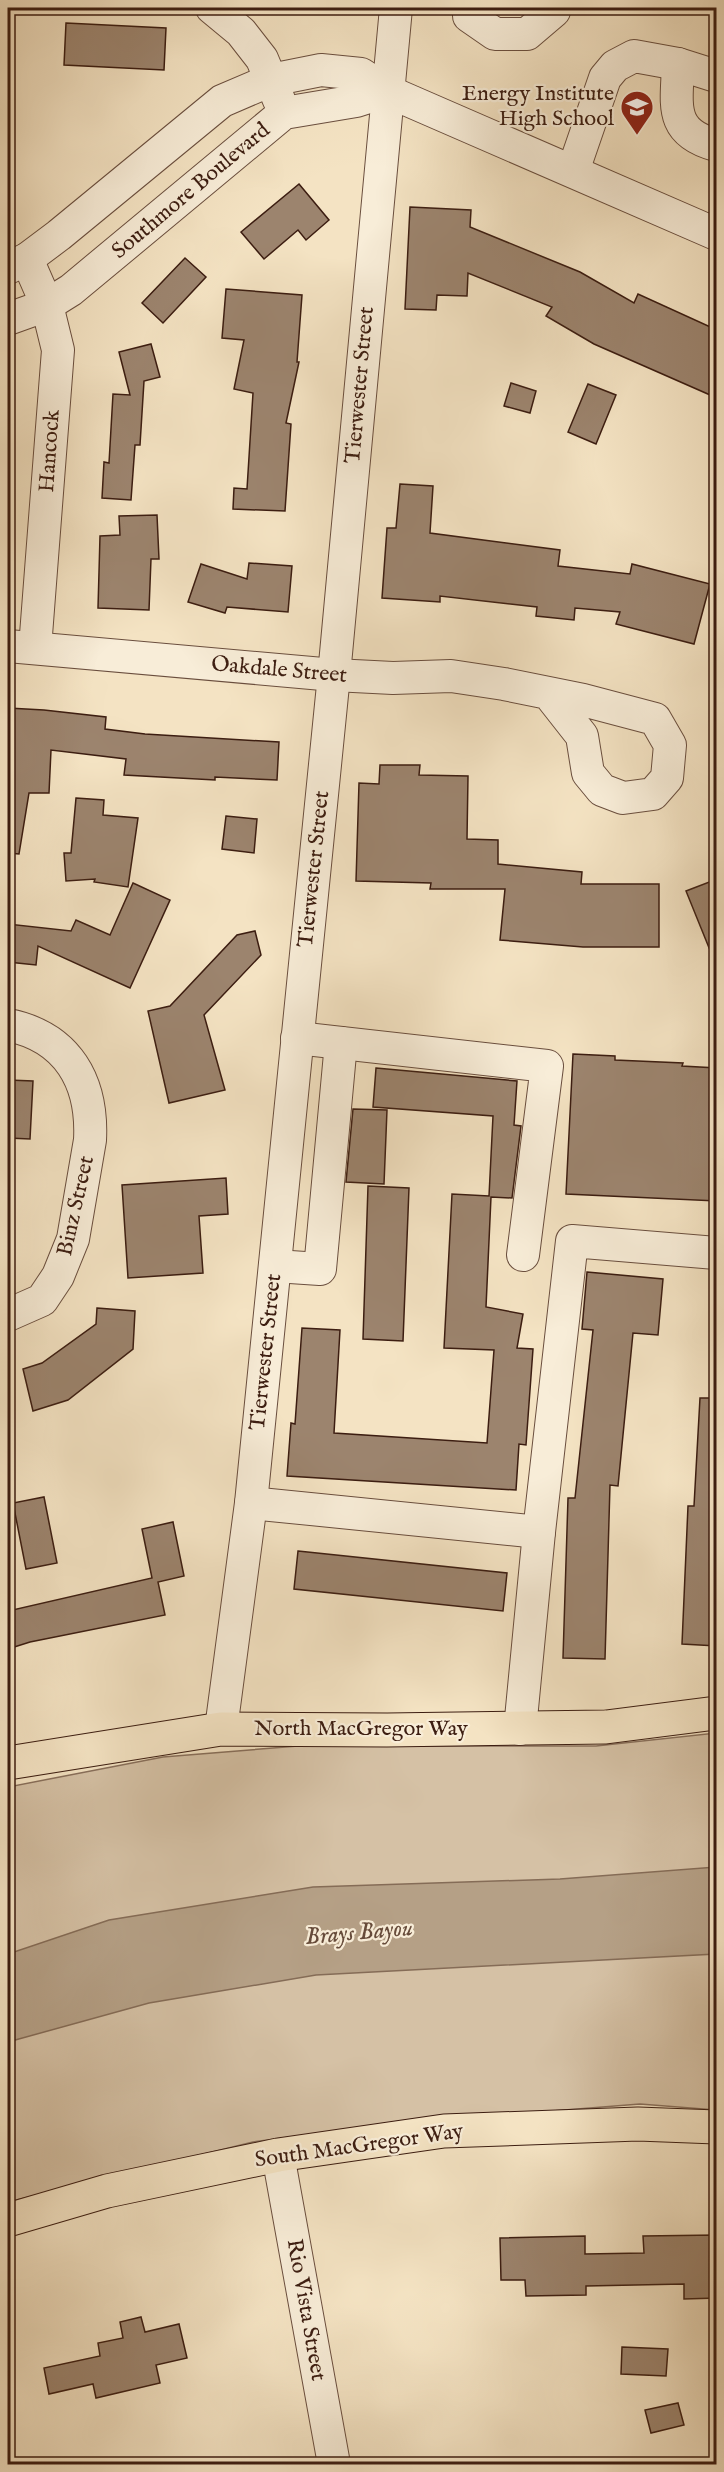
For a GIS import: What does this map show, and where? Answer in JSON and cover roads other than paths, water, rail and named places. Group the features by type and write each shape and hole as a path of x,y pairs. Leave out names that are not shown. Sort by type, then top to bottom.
{"main road":[{"name":"North MacGregor Way","path":"8,1763 221,1729 606,1727 717,1713"},
{"name":"South MacGregor Way","path":"8,2220 107,2191 278,2155 444,2131 638,2124 717,2127"}],"street":[{"path":"212,8 241,32 262,59 284,113"},
{"name":"Tierwester Street","path":"221,1729 251,1503 334,675 396,8"},
{"path":"469,8 469,16 495,34 527,34 554,11 554,8"},
{"path":"573,171 604,78 615,66 634,56 678,64 717,76"},
{"path":"678,64 677,116 687,131 703,141 717,145"},
{"name":"Southmore Boulevard","path":"17,263 59,235 222,100 271,80 321,70 361,74 387,91 717,234"},
{"name":"Southmore Boulevard","path":"8,319 47,306 71,290 284,113 356,100 387,91"},
{"name":"Hancock","path":"17,263 47,306 58,350 21,647"},
{"name":"Oakdale Street","path":"21,647 334,675 393,678 451,676 549,694"},
{"name":"Binz Street","path":"8,1025 42,1037 64,1051 89,1100 90,1140 73,1239 58,1276 42,1300 8,1315"},
{"path":"297,1038 547,1066 523,1255"},
{"path":"275,1266 320,1269 342,1043"},
{"path":"520,1729 539,1532 572,1241 717,1253"},
{"path":"251,1503 539,1532"},
{"name":"Rio Vista Street","path":"278,2155 334,2464"}],"water":[{"name":"Brays Bayou","path":"716,1867 716,1954 316,1975 149,2003 8,2042 8,1954 109,1920 313,1887 560,1879"}],"place":[{"name":"Energy Institute High School","path":"637,136"}]}
